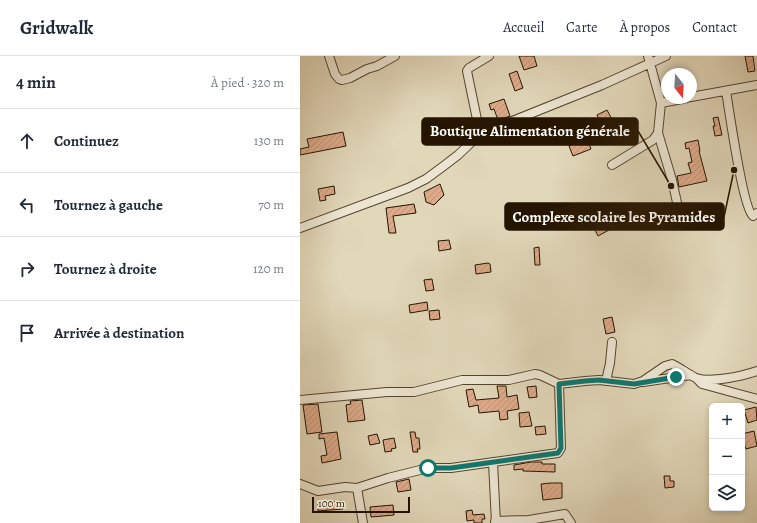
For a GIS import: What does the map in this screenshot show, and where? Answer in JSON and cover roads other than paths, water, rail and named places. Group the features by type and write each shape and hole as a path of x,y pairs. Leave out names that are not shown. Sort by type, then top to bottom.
{"street":[{"path":"329,56 335,74 342,80 377,66 395,56"},
{"path":"480,134 467,70 489,56"},
{"path":"300,228 420,183 458,155 480,134 602,85 649,59 666,56"},
{"path":"649,59 661,103 658,133 672,180 680,216"},
{"path":"697,96 757,85"},
{"path":"726,91 744,196 750,214 753,216 757,213"},
{"path":"612,165 653,140 658,133"},
{"path":"606,381 610,363 612,342"},
{"path":"639,382 643,381 665,366 672,364 693,376 705,380 744,376 757,371"},
{"path":"300,400 387,392 414,392 462,380 505,380 535,374 559,384 585,381 606,381 627,384 693,376 702,384 757,399"},
{"path":"300,484 318,491 345,487 357,488 388,478 428,468 451,468 558,453 561,448 559,384"},
{"path":"493,462 496,522 529,520 565,514 571,523"},
{"path":"357,488 363,523"}],"place":[{"name":"Complexe scolaire les Pyramides","path":"734,170"},
{"name":"Boutique Alimentation générale","path":"671,186"}]}
